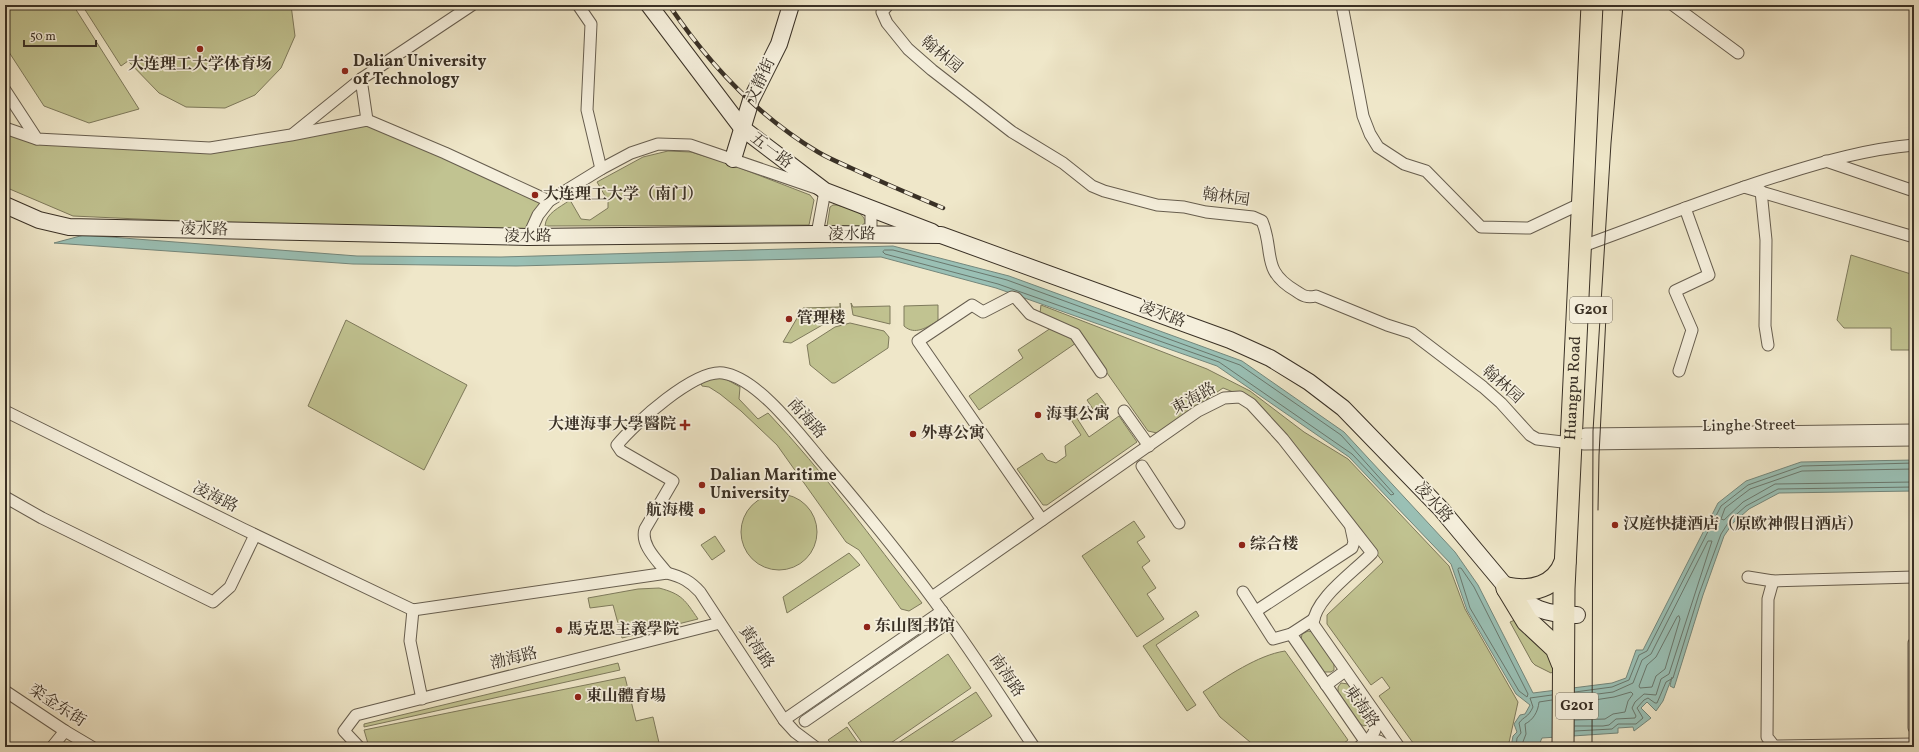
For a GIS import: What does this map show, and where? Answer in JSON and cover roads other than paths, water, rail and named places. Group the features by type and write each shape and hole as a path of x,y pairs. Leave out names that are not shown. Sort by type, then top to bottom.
{"highway":[{"name":"Huangpu Road","path":"1587,244 1582,203 1592,5"},
{"name":"Huangpu Road","path":"1570,745 1568,669 1580,440 1587,244 1605,5"},
{"name":"Huangpu Road","path":"1570,615 1565,562 1580,440"},
{"path":"1507,588 1518,590 1539,587 1556,577 1562,570 1565,562"},
{"path":"1507,588 1527,621 1556,648 1568,669"}],"main road":[{"name":"五一路","path":"649,5 742,128 825,192 941,235"},
{"name":"文静街","path":"733,158 751,100 779,44 791,5"},
{"name":"凌水路","path":"5,205 39,220 69,227 528,237 817,234 941,235 1230,340 1270,358 1309,382 1343,408 1441,509 1507,588 1532,607 1550,613 1570,615"}],"street":[{"path":"291,135 360,79 472,5"},
{"path":"578,5 591,24 587,110 601,168"},
{"name":"翰林园","path":"888,5 882,12 887,23 908,49 1012,132 1063,163 1092,186 1104,191 1157,205 1184,207 1206,212 1253,217 1262,221 1265,229 1270,263 1278,278 1284,284 1305,297 1316,296 1387,325 1412,333 1483,387 1530,435 1537,439 1580,440"},
{"path":"1342,5 1363,116 1370,134 1378,147 1404,164 1426,171 1481,227 1528,228 1582,203"},
{"path":"1673,5 1738,53"},
{"path":"360,79 367,120"},
{"path":"5,90 37,138"},
{"path":"5,128 37,138 210,148 291,135 367,120 445,153 549,201"},
{"path":"528,237 538,215 549,201 601,168 632,153 658,144 690,144 733,158 825,192 817,234"},
{"path":"1587,244 1744,186 1825,161 1890,147 1914,145"},
{"path":"1825,161 1914,191"},
{"path":"1744,186 1914,237"},
{"path":"1761,191 1766,240 1765,326 1768,345"},
{"path":"1679,370 1692,330 1675,291 1710,275 1685,208"},
{"path":"868,235 871,227 871,209"},
{"path":"1042,520 918,341 972,305 983,312 1012,297 1016,298 1030,314 1075,334 1101,372"},
{"name":"南海路","path":"667,573 648,548 643,535 673,481 621,451 618,445 629,430 650,411 706,374 723,373 739,378 753,386 783,416 852,496 942,611 1034,747"},
{"name":"東海路","path":"932,598 1198,411 1224,398 1240,397 1251,404 1277,433 1348,520 1372,553 1321,601 1315,613 1313,624 1399,747"},
{"name":"凌海路","path":"5,411 255,535 413,610"},
{"path":"1124,411 1149,446"},
{"name":"Linghe Street","path":"1580,440 1914,430"},
{"name":"Linghe Street","path":"1580,440 1914,440"},
{"path":"1142,466 1179,523"},
{"path":"5,497 42,518 213,602 230,588 255,535"},
{"path":"1256,611 1352,548 1354,542 1353,531 1348,520"},
{"path":"422,699 410,641 413,610 667,573"},
{"name":"黃海路","path":"667,573 682,577 691,582 784,720 795,732 816,747"},
{"path":"1748,577 1773,581 1914,578"},
{"path":"1773,581 1768,599 1766,742 1774,746 1914,744"},
{"path":"1243,592 1273,639 1291,634 1314,619"},
{"path":"784,720 942,611"},
{"path":"805,721 949,622"},
{"name":"渤海路","path":"360,747 344,731 356,716 720,623"},
{"path":"1291,634 1326,685"},
{"path":"1914,644 1914,728"},
{"name":"東海路","path":"1345,671 1326,685 1365,745"},
{"name":"栾金东街","path":"5,691 92,747"},
{"path":"1365,745 1374,735 1377,727 1377,717"},
{"path":"52,747 65,731"},
{"path":"1365,745 1379,741 1389,747"}],"water":[{"path":"84,235 357,256 501,257 893,246 1009,276 1242,361 1344,432 1455,552 1478,585 1533,693 1612,683 1626,678 1636,650 1643,650 1718,503 1746,481 1801,462 1914,460 1914,491 1779,493 1749,509 1733,523 1724,536 1703,595 1674,688 1670,686 1672,677 1663,701 1656,711 1647,702 1641,708 1651,718 1634,731 1633,727 1618,728 1618,733 1542,738 1538,747 1511,747 1513,736 1517,732 1514,724 1520,715 1525,714 1530,705 1516,694 1467,610 1451,564 1349,457 1217,366 996,288 881,257 516,266 353,264 54,243"}],"tram line":[{"path":"1592,747 1593,431 1611,143 1623,5"},
{"path":"1598,510 1599,455 1606,316"}],"railway":[{"path":"669,5 717,68 755,105 796,138 830,158 943,208"}],"place":[{"name":"大连理工大学体育场","path":"200,49"},
{"name":"Dalian University of Technology","path":"345,71"},
{"name":"大连理工大学（南门）","path":"535,195"},
{"name":"管理楼","path":"789,319"},
{"name":"海事公寓","path":"1038,415"},
{"name":"大連海事大學醫院","path":"685,425"},
{"name":"外專公寓","path":"913,434"},
{"name":"Dalian Maritime University","path":"702,485"},
{"name":"航海樓","path":"702,511"},
{"name":"汉庭快捷酒店（原欧神假日酒店）","path":"1615,525"},
{"name":"综合楼","path":"1242,545"},
{"name":"东山图书馆","path":"867,627"},
{"name":"馬克思主義學院","path":"559,630"},
{"name":"東山體育場","path":"578,697"}]}
